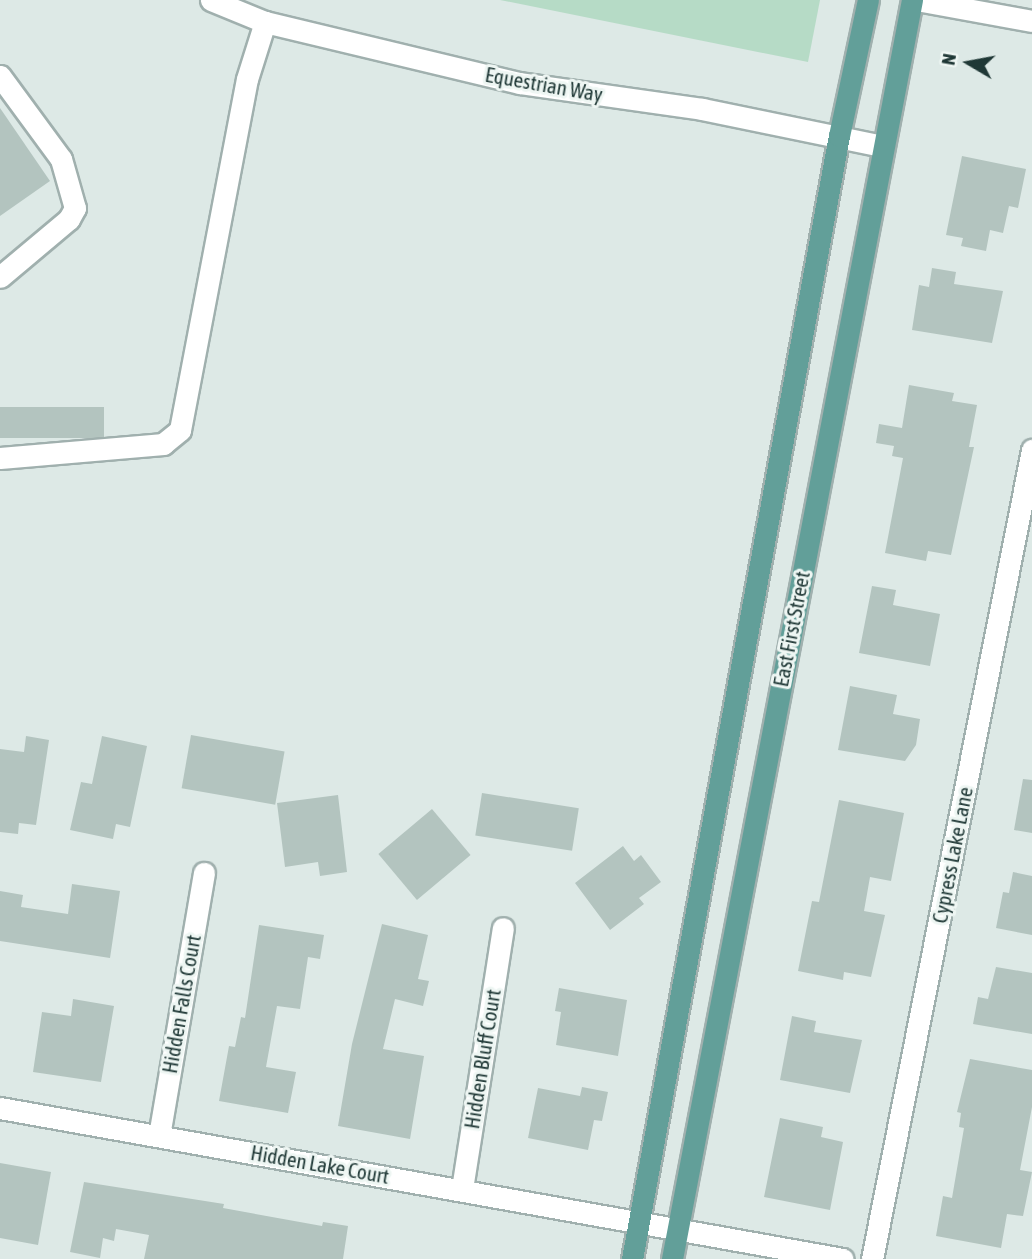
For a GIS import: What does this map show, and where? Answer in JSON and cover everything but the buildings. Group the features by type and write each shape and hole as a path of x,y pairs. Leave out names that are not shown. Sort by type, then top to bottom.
{"main road":[{"name":"East First Street","path":"632,1259 839,136 868,0"},
{"name":"East First Street","path":"672,1259 882,146 914,0"}],"street":[{"name":"Equestrian Way","path":"211,0 265,22 520,83 702,109 882,146"},
{"path":"914,0 1032,21"},
{"path":"0,458 140,448 163,444 180,429 247,79 265,22"},
{"path":"0,76 61,159 75,208 69,219 0,277"},
{"name":"Cypress Lake Lane","path":"872,1259 1032,450"},
{"name":"Hidden Falls Court","path":"159,1136 204,873"},
{"name":"Hidden Bluff Court","path":"462,1189 503,928"},
{"name":"Hidden Lake Court","path":"0,1108 640,1220 843,1259"}],"green space":[{"path":"500,0 820,0 808,62"}]}
